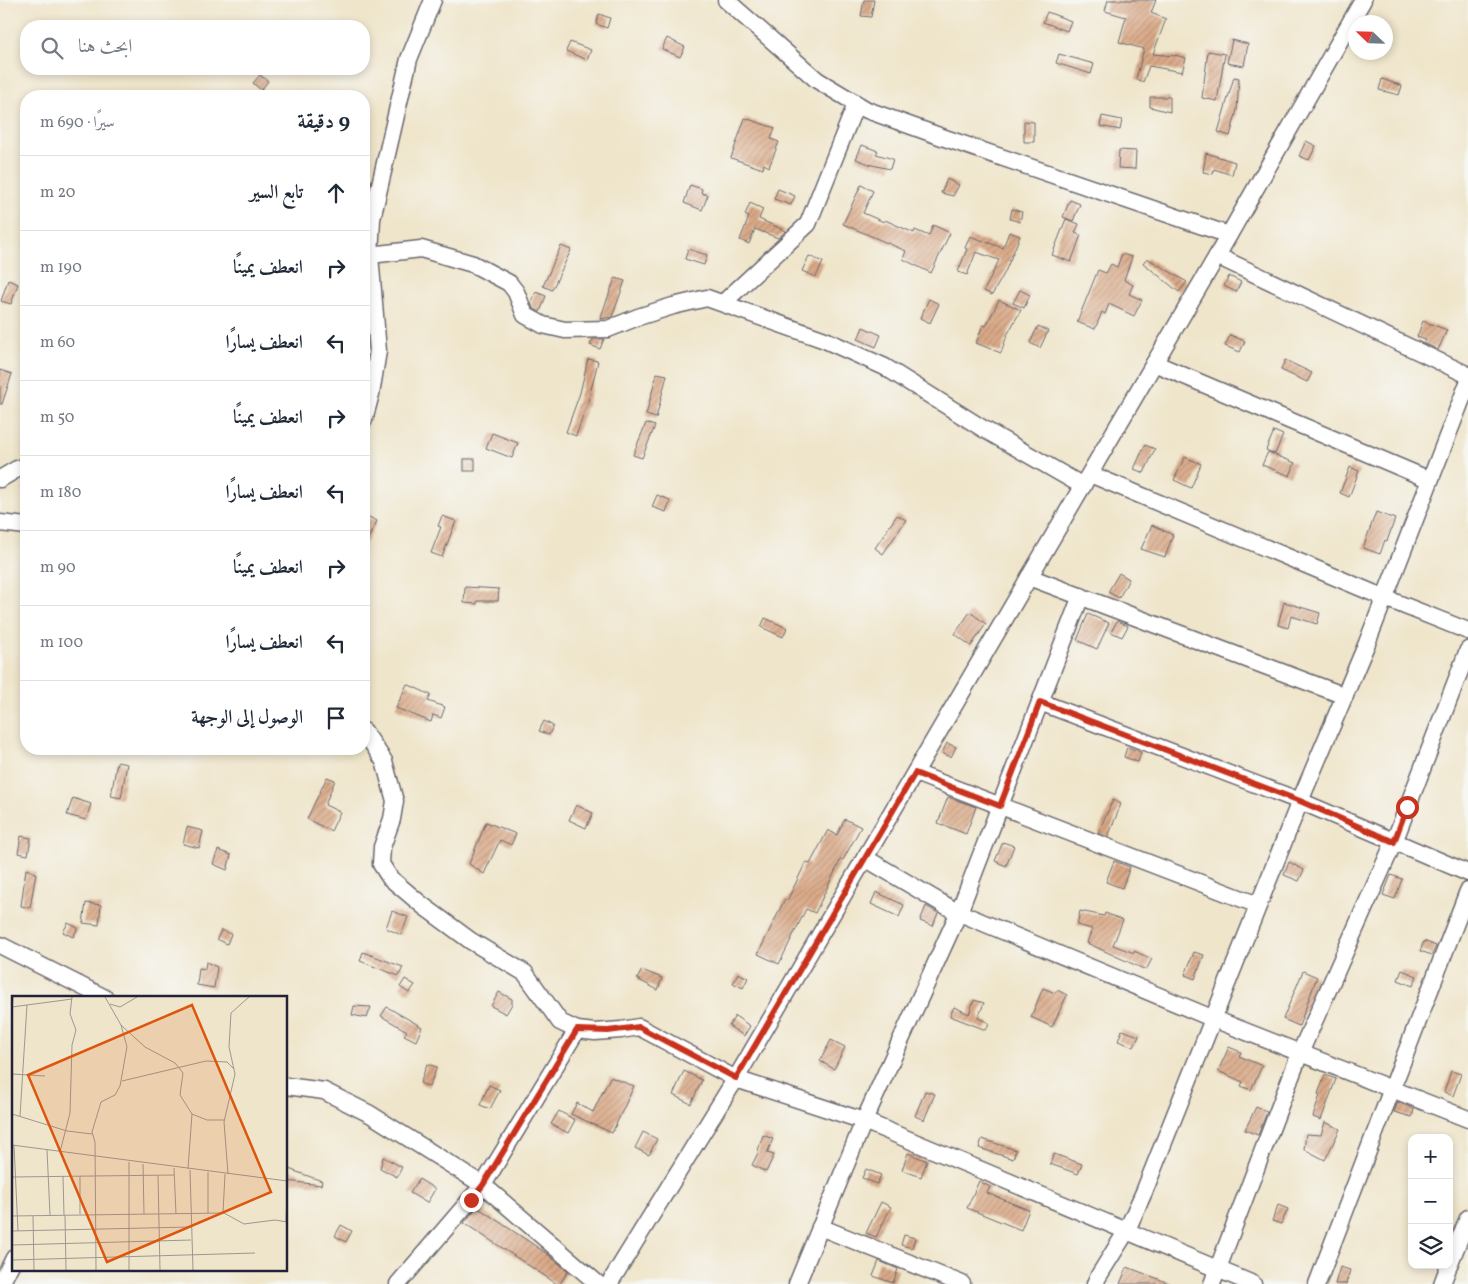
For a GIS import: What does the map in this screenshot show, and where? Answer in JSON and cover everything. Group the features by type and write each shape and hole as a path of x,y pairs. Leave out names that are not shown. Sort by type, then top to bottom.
{"street":[{"path":"370,234 409,59 433,0"},
{"path":"726,0 816,80 867,110 1229,235"},
{"path":"609,1284 736,1078 1217,256 1363,0"},
{"path":"723,303 808,224 856,104"},
{"path":"370,256 421,249 473,264 509,283 516,292 525,314 543,325 565,330 608,329 673,306 707,298 723,303 825,340 885,368 982,428 1086,480 1468,630"},
{"path":"1217,256 1468,375"},
{"path":"370,282 378,351 370,398"},
{"path":"1154,363 1430,480"},
{"path":"1095,1284 1126,1232 1144,1192 1300,801 1385,598 1468,383"},
{"path":"0,479 20,468"},
{"path":"0,523 20,525"},
{"path":"1029,577 1344,696"},
{"path":"797,1284 864,1121 959,912 1081,596"},
{"path":"1215,1277 1300,1053 1394,842 1468,650"},
{"path":"1040,702 1300,801 1468,873"},
{"path":"370,740 384,762 395,801 392,820 382,847 381,864 390,878 422,905 471,941 525,973 560,1022 577,1030 603,1031 639,1027 736,1078 864,1121 1126,1232 1215,1277 1253,1284"},
{"path":"915,773 1258,905"},
{"path":"865,858 959,912 1214,1019 1468,1119"},
{"path":"1317,1284 1468,891"},
{"path":"0,945 101,996"},
{"path":"398,1284 483,1185 577,1030"},
{"path":"288,1086 324,1091 370,1114 483,1185 598,1284"},
{"path":"1453,1255 1468,1218"},
{"path":"820,1227 962,1284"},
{"path":"1,1284 12,1262"},
{"path":"1442,1284 1448,1269"}],"building":[{"path":"864,0 874,0 871,17 861,16"},
{"path":"1108,0 1156,0 1151,13 1166,19 1153,54 1175,55 1186,58 1182,72 1149,66 1143,82 1136,79 1144,49 1119,42 1126,17 1105,11"},
{"path":"1047,12 1071,21 1067,31 1043,22"},
{"path":"599,14 610,18 607,28 596,24"},
{"path":"667,38 685,47 680,57 662,49"},
{"path":"1232,40 1248,44 1244,66 1227,63"},
{"path":"570,42 591,50 587,60 566,51"},
{"path":"1208,51 1225,54 1217,101 1202,98"},
{"path":"1059,54 1094,64 1091,74 1056,63"},
{"path":"260,75 268,81 261,90 253,83"},
{"path":"1234,77 1239,78 1237,110 1230,136 1218,132"},
{"path":"1382,79 1402,86 1399,95 1379,90"},
{"path":"1150,97 1170,97 1170,112 1150,107"},
{"path":"1102,116 1122,120 1120,130 1100,126"},
{"path":"745,118 775,128 771,139 779,142 769,167 764,164 763,169 731,158"},
{"path":"1024,121 1034,122 1034,142 1024,142"},
{"path":"1306,141 1316,146 1309,160 1299,156"},
{"path":"862,145 878,151 876,154 893,159 890,169 856,159"},
{"path":"1119,150 1136,151 1135,169 1118,168"},
{"path":"1206,153 1235,162 1232,175 1214,169 1213,174 1203,172"},
{"path":"947,179 959,185 953,196 941,193"},
{"path":"690,185 702,189 701,193 708,195 702,210 684,203"},
{"path":"861,185 873,191 863,213 884,222 885,220 914,233 915,230 929,236 933,225 950,233 931,273 903,259 906,251 843,224"},
{"path":"778,189 795,196 791,205 774,199"},
{"path":"1070,200 1080,204 1073,221 1063,217"},
{"path":"750,203 763,209 759,219 786,231 778,238 755,229 749,244 740,240 749,217 745,215"},
{"path":"1012,209 1022,212 1020,222 1010,219"},
{"path":"1066,219 1079,224 1075,233 1081,235 1071,262 1052,255"},
{"path":"1009,232 1020,236 1005,272 992,295 984,291 999,260 976,252 967,275 958,272 970,236 1003,248"},
{"path":"561,246 571,250 552,290 543,286"},
{"path":"688,249 707,255 704,265 685,259"},
{"path":"1122,254 1132,257 1124,280 1133,285 1129,294 1142,300 1134,316 1109,304 1105,314 1102,312 1095,329 1077,322 1098,270 1106,273 1111,264 1117,267"},
{"path":"809,256 823,262 816,277 802,271"},
{"path":"1147,258 1187,282 1179,292 1143,263"},
{"path":"1229,276 1241,282 1236,292 1224,286"},
{"path":"615,278 625,281 612,317 600,319"},
{"path":"8,280 18,284 11,304 1,301"},
{"path":"1020,290 1030,295 1024,308 1013,303"},
{"path":"536,292 546,296 540,312 533,308 531,303"},
{"path":"929,299 939,304 930,323 920,318"},
{"path":"999,300 1021,310 1007,335 1001,353 976,343 983,325 986,326"},
{"path":"1423,321 1447,330 1438,350 1424,343 1426,340 1417,337"},
{"path":"1038,326 1048,331 1040,348 1030,343"},
{"path":"863,327 881,335 876,347 858,339"},
{"path":"1230,335 1245,341 1240,352 1225,346"},
{"path":"593,339 604,339 600,349 590,345"},
{"path":"588,359 598,361 588,402 576,436 566,432 580,393"},
{"path":"1285,360 1312,373 1307,382 1281,370"},
{"path":"0,370 12,374 2,404 0,404"},
{"path":"657,373 667,375 656,418 646,415"},
{"path":"646,423 655,426 642,458 633,455"},
{"path":"1274,431 1283,435 1275,454 1266,450"},
{"path":"492,433 518,443 512,458 486,448"},
{"path":"1145,445 1155,449 1144,473 1134,469"},
{"path":"1268,452 1295,463 1290,476 1262,465"},
{"path":"1185,457 1201,464 1191,488 1174,480"},
{"path":"464,459 475,459 475,471 464,471"},
{"path":"1350,467 1359,471 1349,497 1340,493"},
{"path":"657,495 670,500 666,512 652,507"},
{"path":"1376,512 1395,519 1380,554 1363,548"},
{"path":"897,515 906,520 883,554 875,548"},
{"path":"442,516 456,521 442,557 431,553 441,527 438,526"},
{"path":"370,518 377,521 370,535"},
{"path":"1152,525 1173,535 1165,557 1141,549"},
{"path":"1119,573 1129,579 1119,598 1108,592"},
{"path":"465,587 499,589 498,601 477,601 477,604 464,603"},
{"path":"1284,602 1320,613 1317,624 1291,616 1288,628 1278,625"},
{"path":"970,612 986,624 971,646 955,634"},
{"path":"1088,614 1109,623 1097,649 1077,640"},
{"path":"765,618 787,628 783,637 761,627"},
{"path":"1117,621 1128,626 1122,637 1111,632"},
{"path":"407,684 431,695 428,701 445,707 441,718 433,715 431,722 396,708"},
{"path":"544,721 553,726 549,735 539,731"},
{"path":"947,743 956,747 951,757 942,753"},
{"path":"1127,747 1141,752 1138,762 1124,757"},
{"path":"117,762 127,764 121,798 111,796"},
{"path":"327,777 335,780 325,805 340,812 331,831 307,819"},
{"path":"948,797 976,807 966,834 938,823"},
{"path":"73,798 91,804 86,820 67,815"},
{"path":"1113,800 1121,804 1108,837 1098,833"},
{"path":"576,805 593,813 586,828 569,820"},
{"path":"845,819 861,827 843,860 841,859 815,913 806,909 779,964 758,954 785,899 787,901 806,862 810,864 828,830 837,835"},
{"path":"486,822 516,834 511,845 500,840 484,874 469,864"},
{"path":"187,827 203,831 199,848 183,844"},
{"path":"21,836 31,838 28,855 18,853"},
{"path":"1003,842 1014,846 1006,866 995,861"},
{"path":"218,850 231,855 227,870 213,864"},
{"path":"1114,861 1130,867 1122,888 1106,882"},
{"path":"1289,862 1304,870 1299,881 1284,875"},
{"path":"26,869 36,873 30,908 21,906"},
{"path":"1391,875 1402,879 1395,899 1383,895"},
{"path":"876,892 904,905 899,917 871,904"},
{"path":"86,903 101,905 99,925 83,923"},
{"path":"926,906 938,913 933,926 920,921"},
{"path":"392,911 408,917 401,935 386,928"},
{"path":"1080,911 1104,916 1105,913 1123,920 1113,945 1152,959 1146,970 1087,943 1092,929 1077,925"},
{"path":"68,923 78,928 73,937 63,932"},
{"path":"221,930 231,934 227,944 217,939"},
{"path":"1424,941 1436,946 1432,955 1420,951"},
{"path":"363,952 403,967 399,976 360,961"},
{"path":"1194,952 1204,955 1195,979 1185,975"},
{"path":"206,962 217,967 214,988 197,985 199,968 205,969"},
{"path":"642,970 662,978 658,990 637,979"},
{"path":"1402,970 1417,976 1413,986 1398,980"},
{"path":"1303,971 1317,977 1299,1026 1283,1019"},
{"path":"738,973 748,978 743,988 733,983"},
{"path":"405,979 415,985 409,993 400,987"},
{"path":"1043,988 1055,993 1057,990 1067,995 1052,1027 1031,1017"},
{"path":"499,992 512,999 512,1004 506,1014 491,1006"},
{"path":"974,1000 984,1003 978,1018 989,1023 986,1030 950,1016 954,1007 969,1014"},
{"path":"354,1006 371,1007 367,1018 352,1015"},
{"path":"387,1007 422,1027 416,1041 404,1035 407,1031 381,1016"},
{"path":"735,1016 750,1026 744,1036 729,1026"},
{"path":"1122,1030 1139,1036 1134,1047 1118,1041"},
{"path":"831,1040 845,1047 834,1069 820,1061"},
{"path":"1229,1047 1241,1052 1239,1056 1262,1066 1251,1090 1241,1086 1243,1082 1218,1071"},
{"path":"427,1064 437,1067 429,1087 420,1083"},
{"path":"684,1071 702,1080 691,1104 673,1095"},
{"path":"1451,1071 1461,1074 1453,1096 1444,1092"},
{"path":"1325,1075 1336,1079 1321,1120 1313,1117 1320,1095 1318,1094"},
{"path":"610,1077 634,1086 612,1133 571,1114 577,1103 593,1112"},
{"path":"489,1085 500,1090 490,1109 480,1105"},
{"path":"925,1091 935,1094 924,1120 915,1116"},
{"path":"1398,1102 1414,1109 1412,1117 1394,1112"},
{"path":"1256,1107 1267,1112 1258,1135 1245,1130"},
{"path":"559,1111 575,1120 568,1133 551,1124"},
{"path":"1325,1122 1340,1129 1325,1160 1304,1149 1306,1134 1321,1135"},
{"path":"643,1132 657,1139 649,1155 635,1148"},
{"path":"763,1135 773,1139 767,1153 774,1155 766,1172 752,1165 759,1151"},
{"path":"982,1139 1016,1150 1013,1159 979,1148"},
{"path":"908,1153 927,1161 921,1177 902,1170"},
{"path":"1054,1154 1082,1164 1078,1174 1050,1164"},
{"path":"383,1157 402,1167 397,1177 380,1168"},
{"path":"288,1169 322,1181 321,1185 288,1181"},
{"path":"866,1169 881,1175 877,1184 862,1178"},
{"path":"419,1179 435,1189 427,1203 410,1193"},
{"path":"979,1181 990,1187 987,1193 1029,1210 1021,1230 967,1208"},
{"path":"881,1202 891,1207 876,1237 866,1233"},
{"path":"1278,1205 1288,1209 1281,1224 1272,1221"},
{"path":"477,1207 546,1253 568,1271 560,1284 557,1284 464,1223"},
{"path":"341,1225 352,1231 346,1242 335,1236"},
{"path":"904,1235 915,1238 912,1248 901,1245"},
{"path":"879,1261 898,1269 893,1283 873,1276"},
{"path":"1127,1267 1169,1283 1120,1284"},
{"path":"1340,1267 1350,1270 1346,1284 1335,1284"}],"route":[{"path":"471,1200 483,1185 577,1030 595,1032 639,1027 706,1064 736,1078 915,773 1000,806 1040,702 1300,801 1394,842 1407,807"}]}
